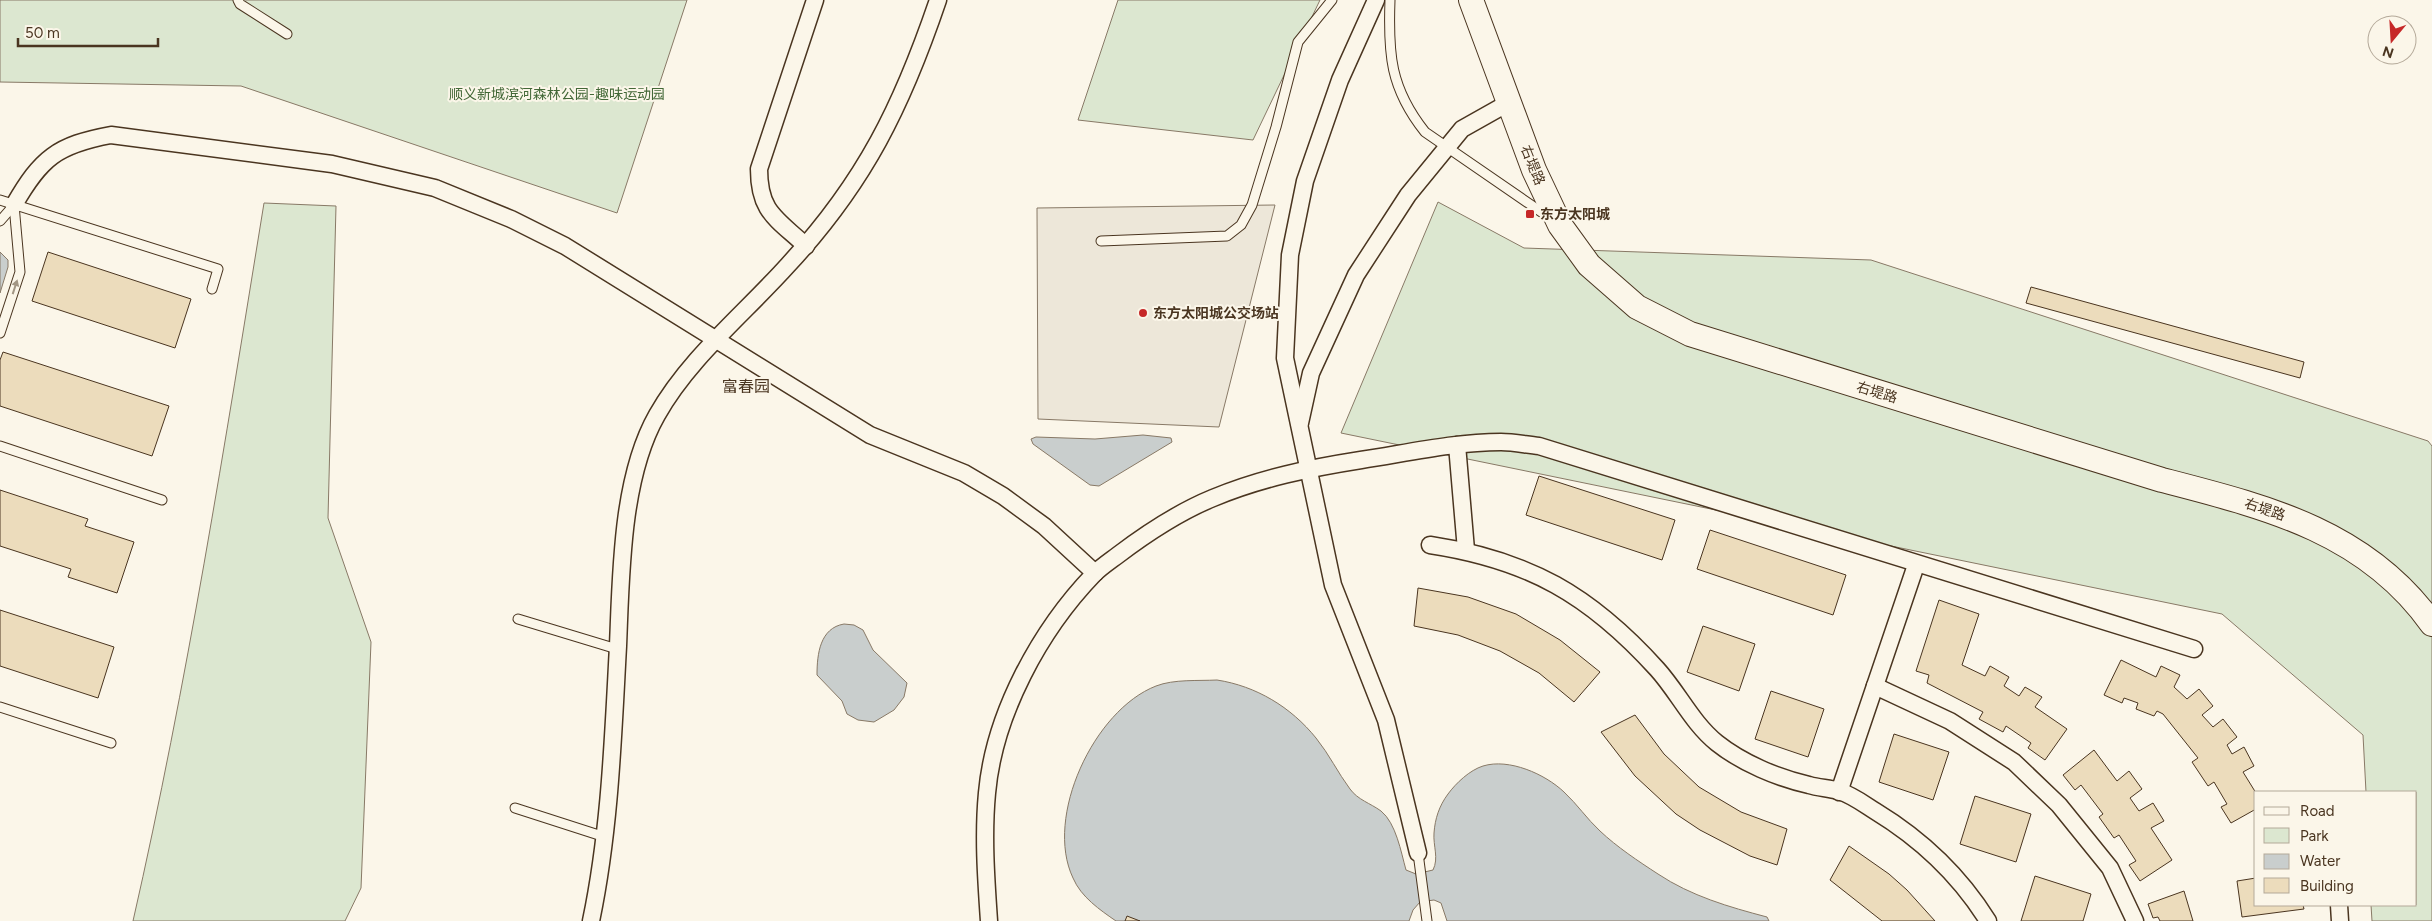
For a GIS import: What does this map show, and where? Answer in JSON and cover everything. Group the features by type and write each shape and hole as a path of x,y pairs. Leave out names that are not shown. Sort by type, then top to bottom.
{"main road":[{"name":"右堤路","path":"1471,0 1534,170 1560,225 1589,265 1637,307 1690,334 2162,480 2241,501 2301,522 2351,546 2415,599 2432,624"}],"street":[{"path":"806,246 766,209 759,190 759,169 815,0"},
{"path":"591,921 605,837 623,550 639,456 656,416 682,379 806,246 834,213 868,163 897,108 918,60 938,0"},
{"path":"1376,0 1340,80 1305,181 1290,255 1285,358 1298,430 1333,585 1386,720 1418,853"},
{"path":"1298,430 1311,373 1356,275 1408,195 1462,129 1510,102"},
{"path":"7,203 52,156 78,141 111,135 332,164 435,188 511,219 565,246 870,435 964,473 1003,496 1044,526 1095,573"},
{"path":"989,921 985,837 987,791 998,738 1014,694 1034,654 1060,616 1095,573 1168,521 1212,498 1261,480 1307,468 1457,445 1502,442 1540,446 2194,649"},
{"path":"1457,445 1466,550"},
{"path":"1430,545 1466,550 1514,565 1590,605 1619,629 1659,671 1688,712 1716,742 1752,765 1808,785 1839,792 1896,823 1940,859 1976,902 1988,921"},
{"path":"1839,792 1916,564"},
{"path":"1875,686 1950,721 2014,762 2060,805 2110,868 2135,921"},
{"path":"2339,906 2340,921"}],"lane":[{"path":"238,0 240,4 287,34"},
{"path":"1101,241 1227,236 1241,225 1252,205 1298,42 1332,0"},
{"path":"1390,0 1388,44 1396,81 1410,113 1425,132 1560,225"},
{"path":"0,221 7,203"},
{"path":"7,203 218,270 212,289"},
{"path":"0,333 20,272 7,203"},
{"path":"0,446 162,500"},
{"path":"518,619 617,650"},
{"path":"0,708 111,743"},
{"path":"514,808 605,837"},
{"path":"1418,853 1427,921"}],"green space":[{"name":"顺义新城滨河森林公园-趣味运动园","path":"0,0 687,0 617,213 241,86 0,82"},
{"path":"1118,0 1320,0 1253,140 1078,120"},
{"path":"1438,202 1524,248 1871,260 2428,441 2432,446 2432,921 2372,921 2371,906 2417,906 2417,791 2366,791 2363,735 2222,614 1341,433"},
{"path":"264,203 336,206 328,518 371,642 361,888 345,921 133,921 153,832 188,653 220,473"}],"shaded area":[{"name":"东方太阳城公交场站","path":"1275,205 1219,427 1038,419 1037,208"}],"water":[{"path":"0,252 8,260 8,267 0,293"},
{"path":"1143,435 1171,438 1172,442 1099,486 1090,485 1033,444 1031,439 1036,437 1095,439"},
{"path":"844,624 854,625 863,630 873,650 907,683 904,697 894,710 874,722 858,720 847,714 842,701 817,675 821,643 825,636 836,626"},
{"path":"1217,680 1245,687 1259,693 1284,708 1306,727 1321,744 1353,793 1381,811 1391,823 1406,870 1416,874 1433,870 1436,861 1434,833 1436,818 1442,803 1455,786 1464,777 1478,768 1493,764 1504,764 1526,769 1556,785 1607,837 1635,859 1671,882 1711,900 1767,917 1769,921 1447,921 1441,903 1434,900 1420,902 1413,910 1409,921 1116,921 1097,908 1076,885 1066,853 1065,826 1070,797 1080,768 1095,741 1113,718 1133,699 1163,684 1178,681"}],"building":[{"path":"48,252 191,299 175,348 32,301"},
{"path":"2031,287 2304,362 2300,378 2026,303"},
{"path":"3,352 169,406 152,456 0,406 0,360"},
{"path":"1539,476 1675,520 1662,560 1526,515"},
{"path":"0,490 88,519 85,526 134,542 117,593 68,577 71,569 0,546"},
{"path":"1710,530 1846,575 1833,615 1697,569"},
{"path":"1418,588 1468,597 1516,614 1560,640 1600,672 1574,702 1539,673 1500,651 1458,635 1414,626"},
{"path":"1939,600 1979,614 1962,665 1985,676 1990,666 2009,677 2004,686 2019,696 2025,687 2042,697 2035,707 2067,729 2045,760 2028,748 2031,743 2006,726 2003,732 1979,719 1983,712 1927,683 1929,675 1916,671"},
{"path":"0,610 114,647 98,698 0,666"},
{"path":"1703,626 1755,644 1739,691 1687,672"},
{"path":"2121,660 2156,677 2161,666 2180,675 2174,687 2187,699 2199,689 2213,706 2202,715 2213,727 2223,719 2237,737 2227,745 2232,754 2244,747 2254,766 2243,772 2255,791 2254,810 2231,823 2221,807 2227,804 2214,782 2208,786 2192,762 2198,758 2163,714 2157,711 2154,716 2136,709 2138,703 2124,698 2122,703 2104,695"},
{"path":"1771,691 1824,709 1808,757 1755,739"},
{"path":"1635,715 1664,754 1699,787 1741,812 1787,829 1777,865 1750,856 1700,830 1676,814 1635,776 1601,732"},
{"path":"1894,734 1949,752 1933,800 1879,782"},
{"path":"2094,750 2117,781 2129,771 2142,789 2130,798 2139,811 2153,803 2164,821 2151,828 2172,860 2140,881 2129,865 2136,861 2119,835 2114,838 2099,817 2103,814 2081,785 2075,790 2063,775"},
{"path":"1975,796 2031,814 2016,862 1960,844"},
{"path":"1849,846 1889,874 1907,890 1935,921 1882,921 1830,880"},
{"path":"2035,876 2091,894 2083,921 2021,921"},
{"path":"2254,878 2254,906 2303,906 2304,909 2242,917 2237,881"},
{"path":"2184,891 2193,921 2160,921 2158,917 2153,918 2148,904"},
{"path":"1127,916 1140,921 1125,921"}],"place":[{"name":"东方太阳城","path":"1530,214"},
{"name":"东方太阳城公交场站","path":"1143,313"}],"district":[{"name":"富春园","path":"746,386"}]}
